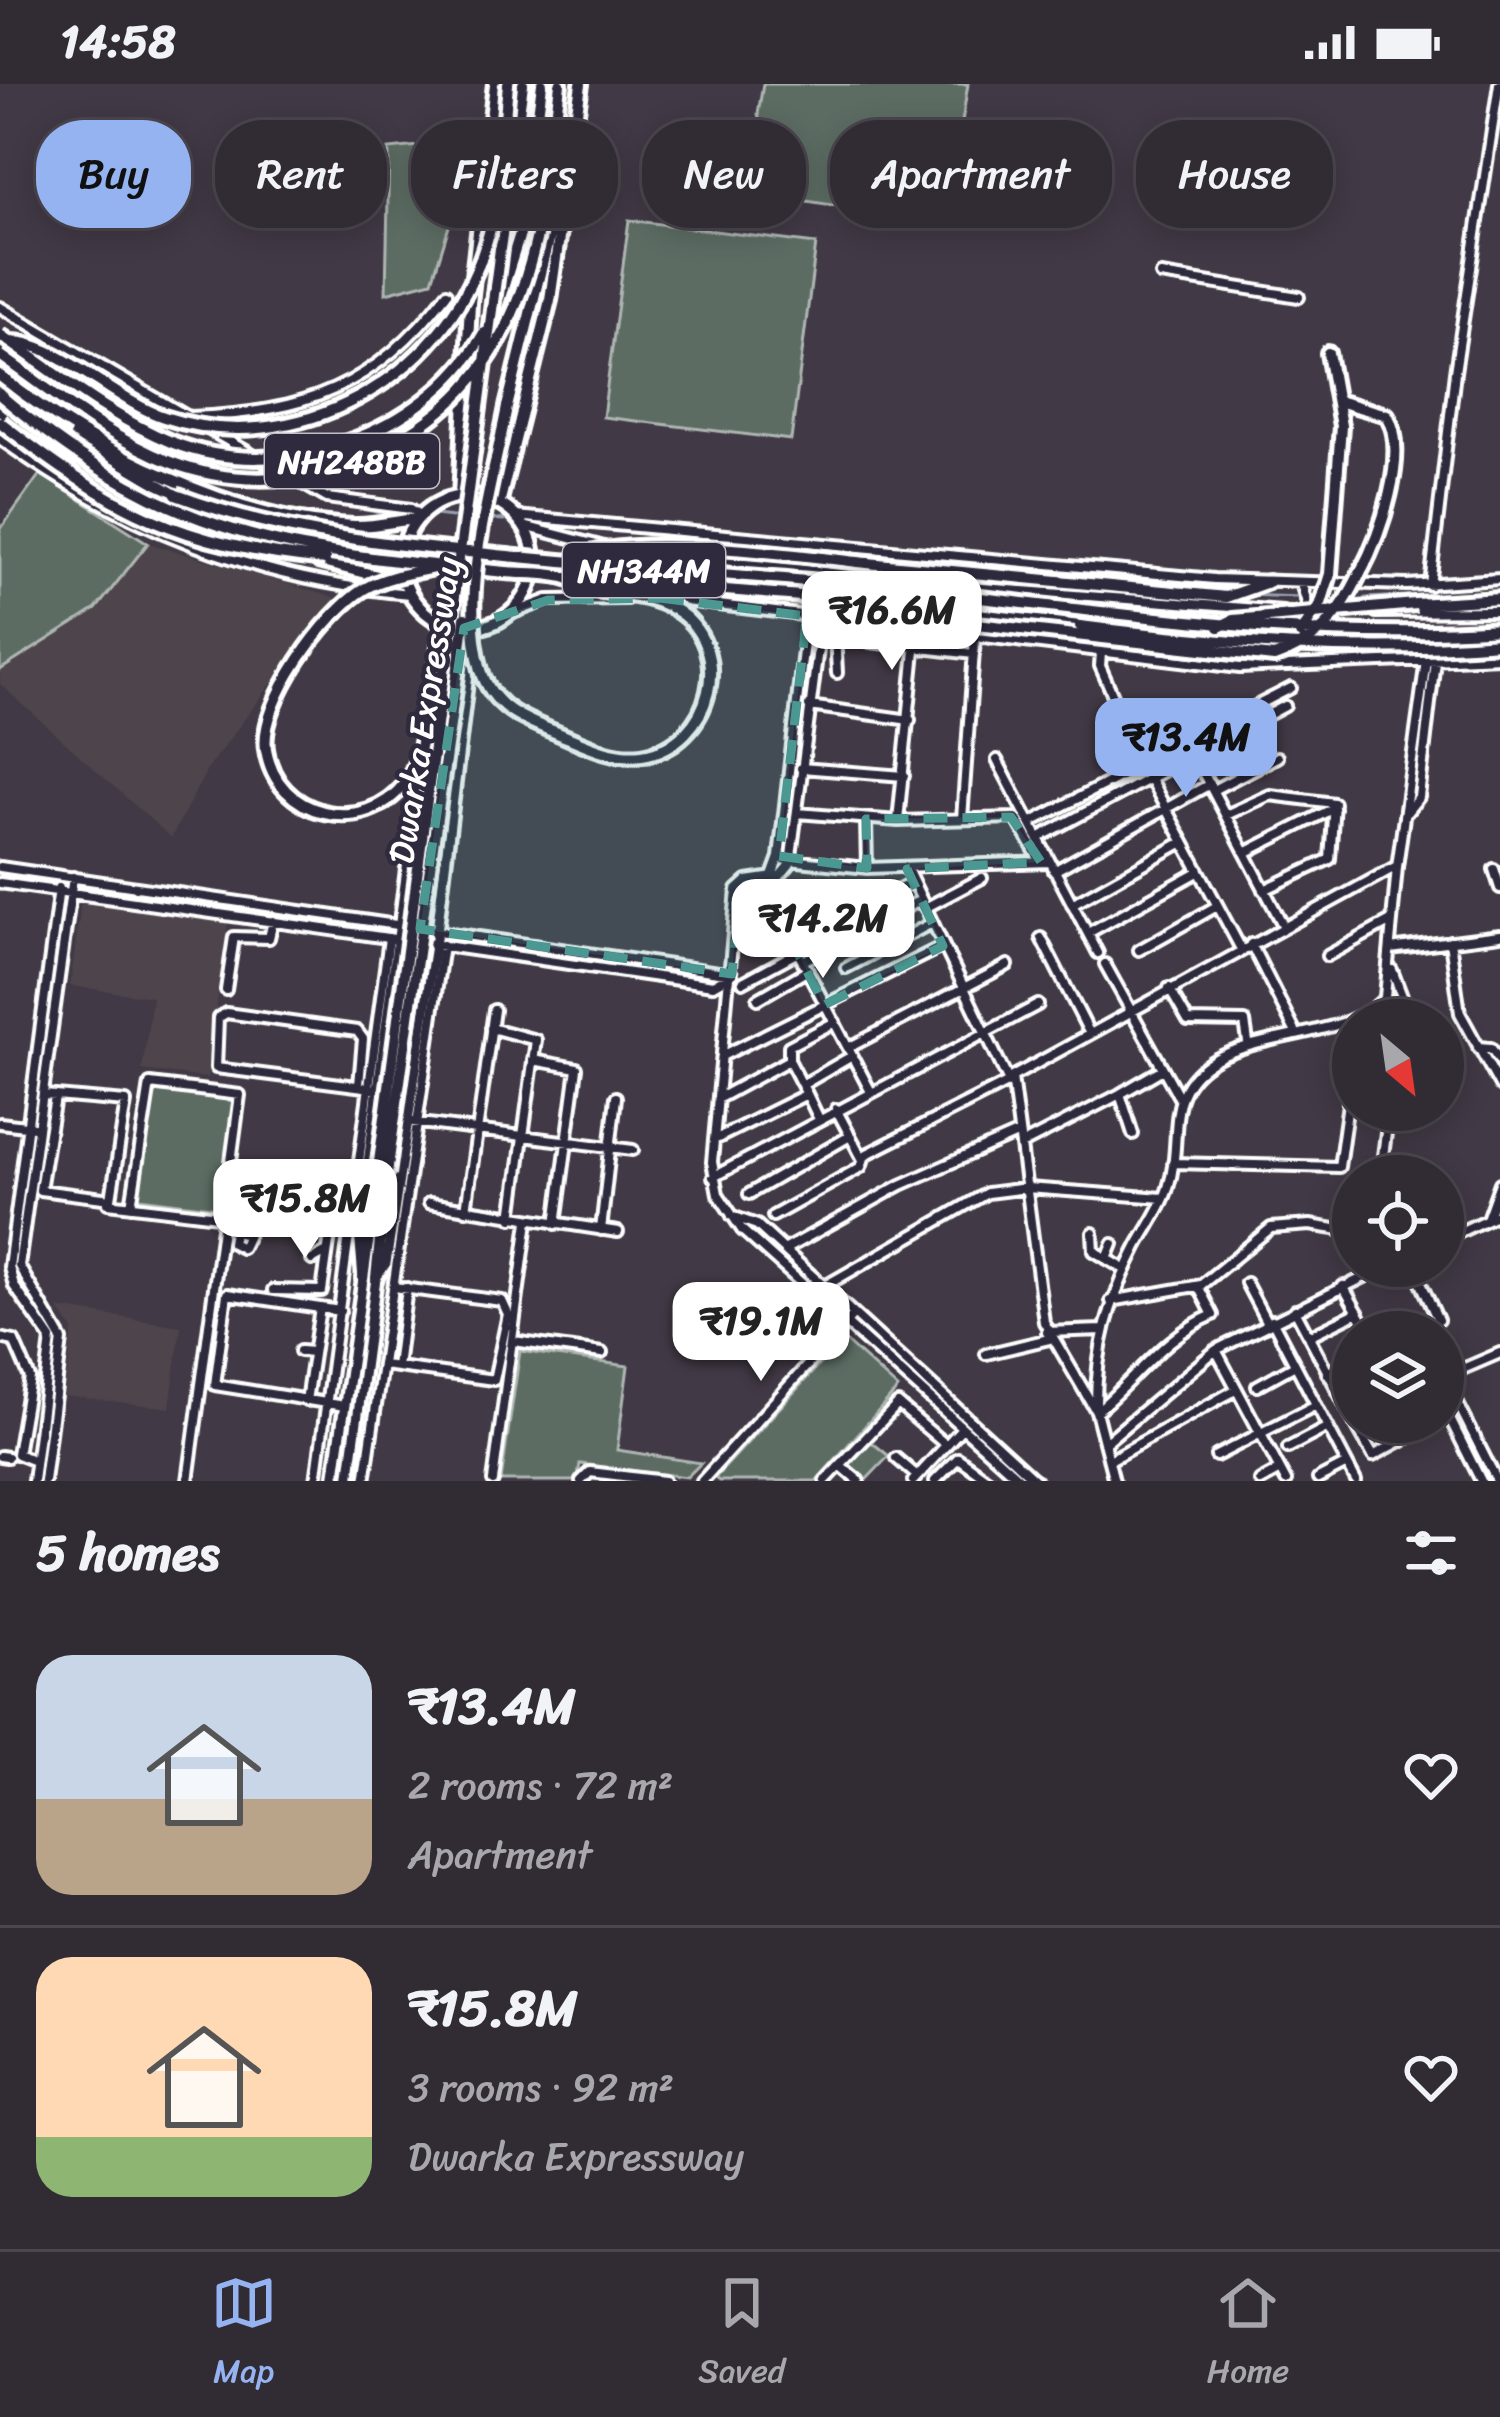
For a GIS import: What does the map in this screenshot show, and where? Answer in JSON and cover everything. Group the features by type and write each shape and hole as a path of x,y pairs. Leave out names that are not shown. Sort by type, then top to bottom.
{"highway":[{"path":"460,497 470,303 495,84"},
{"path":"5,339 33,343 130,404 199,426 268,427 331,411 364,396 441,332 472,280 493,216 508,84"},
{"name":"Dwarka Expressway","path":"370,1279 441,669 523,84"},
{"name":"NH248BB","path":"5,339 151,433 209,453 259,459 302,453 392,423 442,387 481,338 498,304 524,221 542,84"},
{"name":"Dwarka Expressway","path":"556,120 560,84"},
{"path":"499,504 550,299 581,84"},
{"name":"Dwarka Expressway","path":"0,355 85,416 169,461 237,479 309,475 340,466 429,423 493,354 530,274 538,228"},
{"name":"Dwarka Expressway","path":"383,1172 474,576 507,407 553,228"},
{"path":"1274,657 1308,626 1321,603 1341,426 1328,353"},
{"path":"0,376 53,418 144,467 233,502 353,526 420,518 460,497 499,504 519,521 534,569 522,601 508,615 474,628 441,623 408,588 213,536 144,508 93,479 0,410"},
{"name":"NH344M","path":"0,395 103,472 175,513 248,537 346,556 800,595 1269,646 1423,649 1500,644"},
{"path":"800,595 823,608 1274,657 1318,635 1346,603 1392,481 1395,428 1373,408 1341,402"},
{"name":"NH344M","path":"53,418 94,450 176,496 304,534 567,562 868,586 1216,628 1350,635 1500,629"},
{"path":"0,422 81,481 172,530 257,553 329,560 346,556"},
{"path":"408,588 404,549 420,518"},
{"path":"567,562 586,551 660,549 1235,594 1268,582"},
{"path":"441,669 428,697 410,776 376,809 349,817 312,810 280,784 266,747 267,720 316,640 359,592 444,566"},
{"path":"474,576 479,665 491,694 506,709 610,753 643,754 676,742 700,717 710,689 709,662 699,635 676,610 650,599 582,587 567,578"},
{"path":"1216,628 1233,620 1372,604 1500,599"}],"main road":[{"path":"349,1481 370,1279 359,1231 394,938 400,926 441,623"},
{"path":"334,1481 370,1279 386,1263 405,1121 438,941 474,628"}],"street":[{"path":"1430,585 1454,372 1499,84"},
{"path":"1161,275 1299,297"},
{"path":"188,417 291,405 356,381 406,345 447,293"},
{"path":"0,307 316,494 420,518"},
{"path":"0,439 58,482 154,533 254,568 408,588"},
{"path":"519,521 1268,582 1430,585 1500,579"},
{"path":"519,521 592,545 682,559 1310,613 1500,611"},
{"path":"1301,583 1310,613"},
{"path":"508,615 548,601 661,598 1240,668 1500,657"},
{"path":"770,881 779,859 807,616"},
{"path":"822,618 791,858 785,872 770,881 739,886 713,1177 731,1216 845,1325 1022,1481"},
{"path":"835,620 837,673"},
{"path":"898,821 917,630"},
{"path":"819,636 974,654"},
{"path":"962,819 975,638"},
{"path":"1101,653 1100,666 1149,777 1217,906 1296,1033"},
{"path":"1383,999 1396,867 1406,814 1419,796 1431,660"},
{"path":"1030,823 1291,688"},
{"path":"809,706 910,720"},
{"path":"1038,838 1286,706"},
{"path":"1186,740 1284,927"},
{"path":"779,859 907,869 1048,865 1277,757"},
{"path":"997,760 1048,865"},
{"path":"802,768 904,776"},
{"path":"1226,815 1270,795 1330,801 1334,808 1330,859 1264,890"},
{"path":"1245,853 1334,808"},
{"path":"797,813 898,821 1016,818 1098,953"},
{"path":"866,819 867,868"},
{"path":"1072,904 1183,842"},
{"path":"0,867 400,926 472,951 713,985 732,974"},
{"path":"862,1159 1396,867"},
{"path":"907,869 1010,1081 1048,1336 1096,1411 1114,1481"},
{"path":"1494,869 1500,888"},
{"path":"1088,933 1198,872"},
{"path":"44,1481 62,1340 19,1266 61,875"},
{"path":"49,1096 126,1102 111,1199 40,1190 49,1096 73,877"},
{"path":"743,982 982,878"},
{"path":"758,999 801,956 913,882"},
{"path":"0,883 394,938 473,938 732,974"},
{"path":"735,941 836,893"},
{"path":"1139,950 1217,906"},
{"path":"226,990 234,937 269,938 273,921"},
{"path":"782,921 871,1092"},
{"path":"1327,956 1393,921"},
{"path":"846,968 932,923"},
{"path":"1390,949 1500,934"},
{"path":"316,1481 394,938"},
{"path":"472,951 473,938"},
{"path":"1042,938 1089,1032"},
{"path":"1450,940 1458,1006 1500,1086"},
{"path":"364,1481 418,1122 438,941"},
{"path":"723,1055 943,946"},
{"path":"1105,964 1180,1099"},
{"path":"714,1140 804,1089 850,1052 1008,965"},
{"path":"1390,965 1402,999"},
{"path":"1169,988 1188,1021 1242,1021 1248,1042"},
{"path":"713,1177 1038,1005"},
{"path":"466,1210 494,1010"},
{"path":"359,1085 363,1039 357,1031 226,1013 218,1018 218,1069 372,1088"},
{"path":"819,1119 787,1048 835,1022"},
{"path":"1096,1411 1102,1330 1126,1270 1164,1198 1180,1099 1193,1073 1248,1042 1332,1025"},
{"path":"491,1028 534,1037 512,1218"},
{"path":"1478,1047 1491,1048 1500,1061"},
{"path":"533,1060 577,1068 556,1224"},
{"path":"718,1099 789,1060"},
{"path":"1021,1145 1161,1070"},
{"path":"131,1206 148,1088 156,1083 241,1096 226,1217 229,1231"},
{"path":"1120,1094 1133,1134"},
{"path":"32,1481 51,1339 5,1277 34,1127 49,1096"},
{"path":"601,1230 616,1097"},
{"path":"772,1216 861,1167 862,1159 836,1109"},
{"path":"405,1121 633,1150"},
{"path":"0,1123 34,1127"},
{"path":"1173,1162 1339,1167 1345,1131"},
{"path":"784,1250 901,1185 1019,1133"},
{"path":"749,1194 850,1136"},
{"path":"1487,1219 1500,1183"},
{"path":"825,1286 987,1193 1027,1188 1164,1198"},
{"path":"29,1193 226,1217"},
{"path":"188,1481 229,1231 241,1195 308,1204 312,1218 353,1222"},
{"path":"429,1203 618,1232"},
{"path":"1464,1230 1500,1213"},
{"path":"731,1216 758,1225 1036,1481"},
{"path":"273,1290 322,1291 333,1220"},
{"path":"493,1481 529,1220"},
{"path":"1112,1300 1198,1286 1271,1228 1332,1229"},
{"path":"1093,1233 1094,1251 1126,1270"},
{"path":"1107,1259 1112,1244"},
{"path":"312,1260 328,1251"},
{"path":"1246,1283 1356,1481"},
{"path":"382,1364 494,1380 508,1313 502,1301 394,1286"},
{"path":"1096,1411 1146,1370 1177,1334 1214,1315 1198,1286"},
{"path":"1106,1442 1216,1350 1341,1287"},
{"path":"397,1366 407,1288"},
{"path":"340,1312 225,1296 217,1388 345,1406"},
{"path":"306,1401 320,1308"},
{"path":"1295,1309 1332,1382"},
{"path":"702,1481 854,1314"},
{"path":"1309,1336 1332,1325"},
{"path":"986,1354 1048,1336 1102,1330"},
{"path":"0,1338 14,1341 27,1364 30,1378 17,1454 35,1461"},
{"path":"513,1341 602,1353"},
{"path":"1216,1350 1286,1481"},
{"path":"300,1351 313,1352"},
{"path":"1464,1368 1500,1353"},
{"path":"1257,1386 1295,1365"},
{"path":"1327,1373 1332,1370"},
{"path":"1110,1460 1237,1389"},
{"path":"824,1481 898,1404 946,1445"},
{"path":"1216,1456 1316,1405"},
{"path":"1464,1415 1498,1481"},
{"path":"1288,1448 1328,1427"},
{"path":"896,1458 915,1479 962,1428"},
{"path":"1366,1443 1373,1456 1397,1443"},
{"path":"1457,1443 1481,1481"},
{"path":"935,1481 958,1458 990,1481"},
{"path":"982,1473 995,1458"},
{"path":"1318,1479 1347,1464"},
{"path":"840,1465 859,1481"},
{"path":"1260,1481 1280,1470"},
{"path":"581,1481 590,1472 664,1481"}],"highlighted area":[{"path":"660,598 807,616 779,856 867,868 866,819 1011,817 1041,862 907,869 943,946 824,1005 780,918 735,942 732,974 420,929 464,628 548,600"}],"shaded area":[{"path":"148,543 336,598 209,766 171,838 0,684 0,670 96,609"},
{"path":"81,903 228,922 207,1078 142,1070 152,997 70,986"},
{"path":"58,1308 181,1326 170,1408 64,1396 73,1330"}],"green space":[{"path":"763,84 968,84 962,120 830,120 830,205 806,201 806,120 759,120"},
{"path":"411,147 411,228 448,228 432,281 386,293 389,149"},
{"path":"629,220 642,222 642,228 691,228 816,244 791,440 603,417"},
{"path":"40,474 148,543 96,609 0,670 0,530"},
{"path":"153,1087 234,1097 219,1208 139,1198"},
{"path":"843,1339 898,1389 816,1481 715,1478"},
{"path":"520,1351 628,1366 617,1450 701,1463 687,1477 580,1464 577,1481 501,1481"},
{"path":"869,1440 889,1456 865,1481 843,1465"}],"waterway":[{"path":"7,315 174,413"},
{"path":"208,433 235,452"},
{"path":"254,462 272,472"},
{"path":"291,483 326,502 391,515"},
{"path":"434,515 462,518"},
{"path":"489,519 504,520"},
{"path":"531,522 630,532"},
{"path":"646,534 966,567"},
{"path":"1365,598 1500,591"},
{"path":"1245,595 1301,597"}]}
